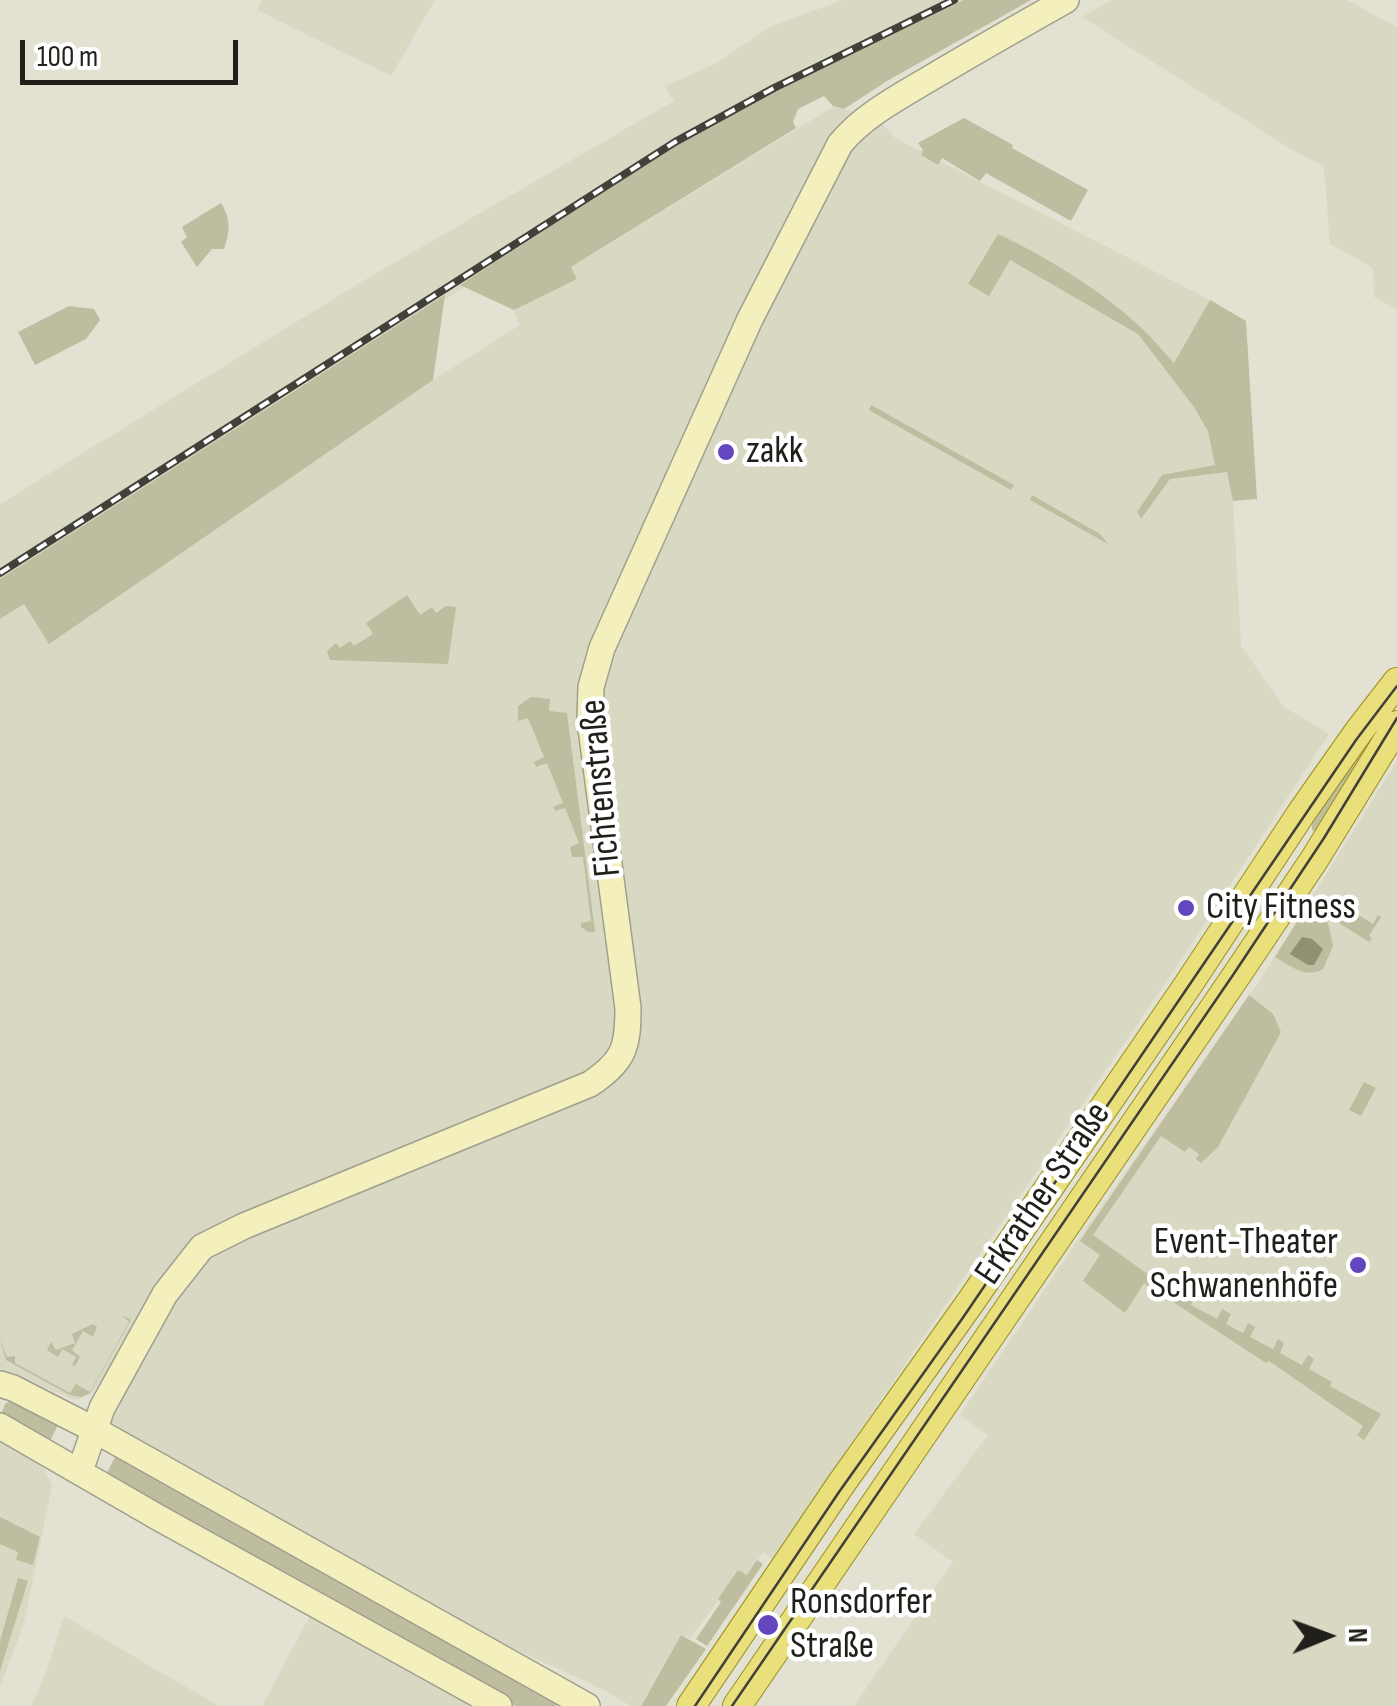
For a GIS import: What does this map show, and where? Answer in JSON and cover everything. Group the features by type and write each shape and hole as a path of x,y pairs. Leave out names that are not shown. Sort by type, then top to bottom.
{"main road":[{"name":"Erkrather Straße","path":"691,1706 1188,985 1290,830 1397,682"},
{"name":"Erkrather Straße","path":"736,1706 1214,1009 1330,836 1397,725"},
{"path":"1330,836 1308,838 1306,827 1349,760 1359,731"}],"street":[{"name":"Fichtenstraße","path":"87,1450 108,1396 165,1294 202,1247 244,1226 590,1084 615,1066 628,1030 628,1008 590,721 591,687 602,648 750,320 840,144 850,131 884,106 1066,0"},
{"path":"0,1384 13,1388 87,1450 159,1518 499,1706"},
{"path":"0,1426 87,1450 587,1706"}],"shaded area":[{"path":"263,0 435,0 391,76 257,10"},
{"path":"842,0 983,0 651,168 0,584 0,504 363,281 674,101 665,86 715,64 770,27"},
{"path":"964,0 1031,0 844,109 833,106 824,96 798,109 793,122 796,128 571,267 577,279 514,310 460,285 677,144"},
{"path":"1112,0 1347,0 1397,27 1397,309 1374,297 1373,268 1330,244 1324,166 1082,17"},
{"path":"833,107 875,116 895,138 1210,300 1174,364 1196,394 1228,472 1241,646 1284,707 1329,734 1177,966 772,1559 763,1552 746,1577 738,1572 691,1638 681,1635 640,1706 631,1706 414,1602 104,1423 181,1282 206,1250 593,1095 622,1070 636,1038 636,1006 603,773 599,701 603,671 743,359 731,336 732,348 585,684 592,775 626,1009 625,1036 617,1059 594,1078 196,1243 92,1394 75,1400 0,1369 0,619 24,603 49,643 433,380 520,325 514,310 577,279 570,268"},
{"path":"964,118 1088,190 1071,221 986,173 980,181 942,158 938,165 921,155 923,150 918,143"},
{"path":"221,203 228,225 224,249 212,249 197,267 181,242 187,237 182,227"},
{"path":"998,234 1088,285 1141,328 1174,363 1210,300 1246,321 1257,499 1233,501 1227,472 1170,479 1141,519 1137,512 1162,475 1215,465 1208,431 1138,334 1010,260 989,296 968,284"},
{"path":"445,295 433,380 49,644 24,604 0,619 0,579"},
{"path":"69,306 94,309 100,320 86,339 35,365 18,332"},
{"path":"871,405 1014,485 1011,490 869,410"},
{"path":"1032,495 1100,534 1108,544 1030,500"},
{"path":"407,595 420,615 432,607 436,613 446,606 456,607 448,664 330,660 327,651 336,643 340,648 350,641 354,646 373,634 366,623"},
{"path":"531,697 550,699 549,711 567,713 595,932 581,927 581,923 591,921 583,857 572,857 570,847 579,843 565,808 555,811 553,807 563,803 547,763 536,767 534,762 544,757 528,718 518,721 518,706"},
{"path":"1384,721 1317,833 1312,830 1312,822"},
{"path":"1397,761 1397,1706 854,1706 953,1562 914,1534 988,1435 960,1415 1258,983"},
{"path":"1354,900 1351,910 1373,924 1378,915 1381,917 1369,942 1339,923"},
{"path":"1309,903 1322,911 1319,918 1328,923 1333,946 1323,969 1310,973 1275,957"},
{"path":"1302,937 1312,939 1323,949 1314,965 1290,954"},
{"path":"1249,995 1273,1014 1281,1032 1218,1147 1201,1163 1196,1159 1199,1154 1189,1147 1185,1152 1161,1136 1093,1235 1163,1285 1174,1283 1195,1295 1191,1305 1217,1319 1222,1309 1231,1314 1226,1324 1243,1333 1248,1323 1255,1327 1250,1337 1273,1349 1278,1339 1284,1343 1280,1353 1302,1365 1308,1355 1314,1359 1309,1369 1332,1382 1330,1386 1381,1414 1364,1440 1357,1435 1363,1426 1269,1361 1266,1363 1144,1283 1125,1313 1083,1281 1100,1255 1080,1241"},
{"path":"1364,1082 1376,1088 1361,1116 1349,1110"},
{"path":"122,1315 131,1320 90,1393 81,1397 70,1395 6,1360 0,1339 7,1357 15,1356 15,1363 70,1393 76,1384 90,1392 129,1322"},
{"path":"93,1324 97,1327 93,1337 83,1331 72,1350 80,1357 75,1366 72,1365 76,1357 62,1349 58,1357 47,1350 51,1342 56,1350 75,1343 72,1334"},
{"path":"12,1399 59,1423 48,1445 0,1417 5,1404"},
{"path":"0,1441 43,1466 52,1486 24,1623 0,1687"},
{"path":"116,1455 558,1704 515,1706 105,1477"},
{"path":"0,1517 40,1537 33,1565 16,1560 18,1552 0,1544"},
{"path":"757,1560 763,1564 707,1646 696,1639 738,1570 747,1575"},
{"path":"18,1578 28,1581 0,1671 0,1641"},
{"path":"64,1616 219,1706 31,1706"},
{"path":"310,1616 473,1706 262,1706"},
{"path":"681,1635 706,1649 666,1706 641,1706"}],"tram line":[{"path":"695,1706 1356,740 1397,686"},
{"path":"732,1706 1233,975 1324,838 1397,718"}],"railway":[{"path":"0,573 675,142 774,88 954,0"}],"place":[{"name":"zakk","path":"726,452"},
{"name":"City Fitness","path":"1186,908"},
{"name":"Event-Theater Schwanenhöfe","path":"1358,1265"},
{"name":"Ronsdorfer Straße","path":"768,1625"}]}
